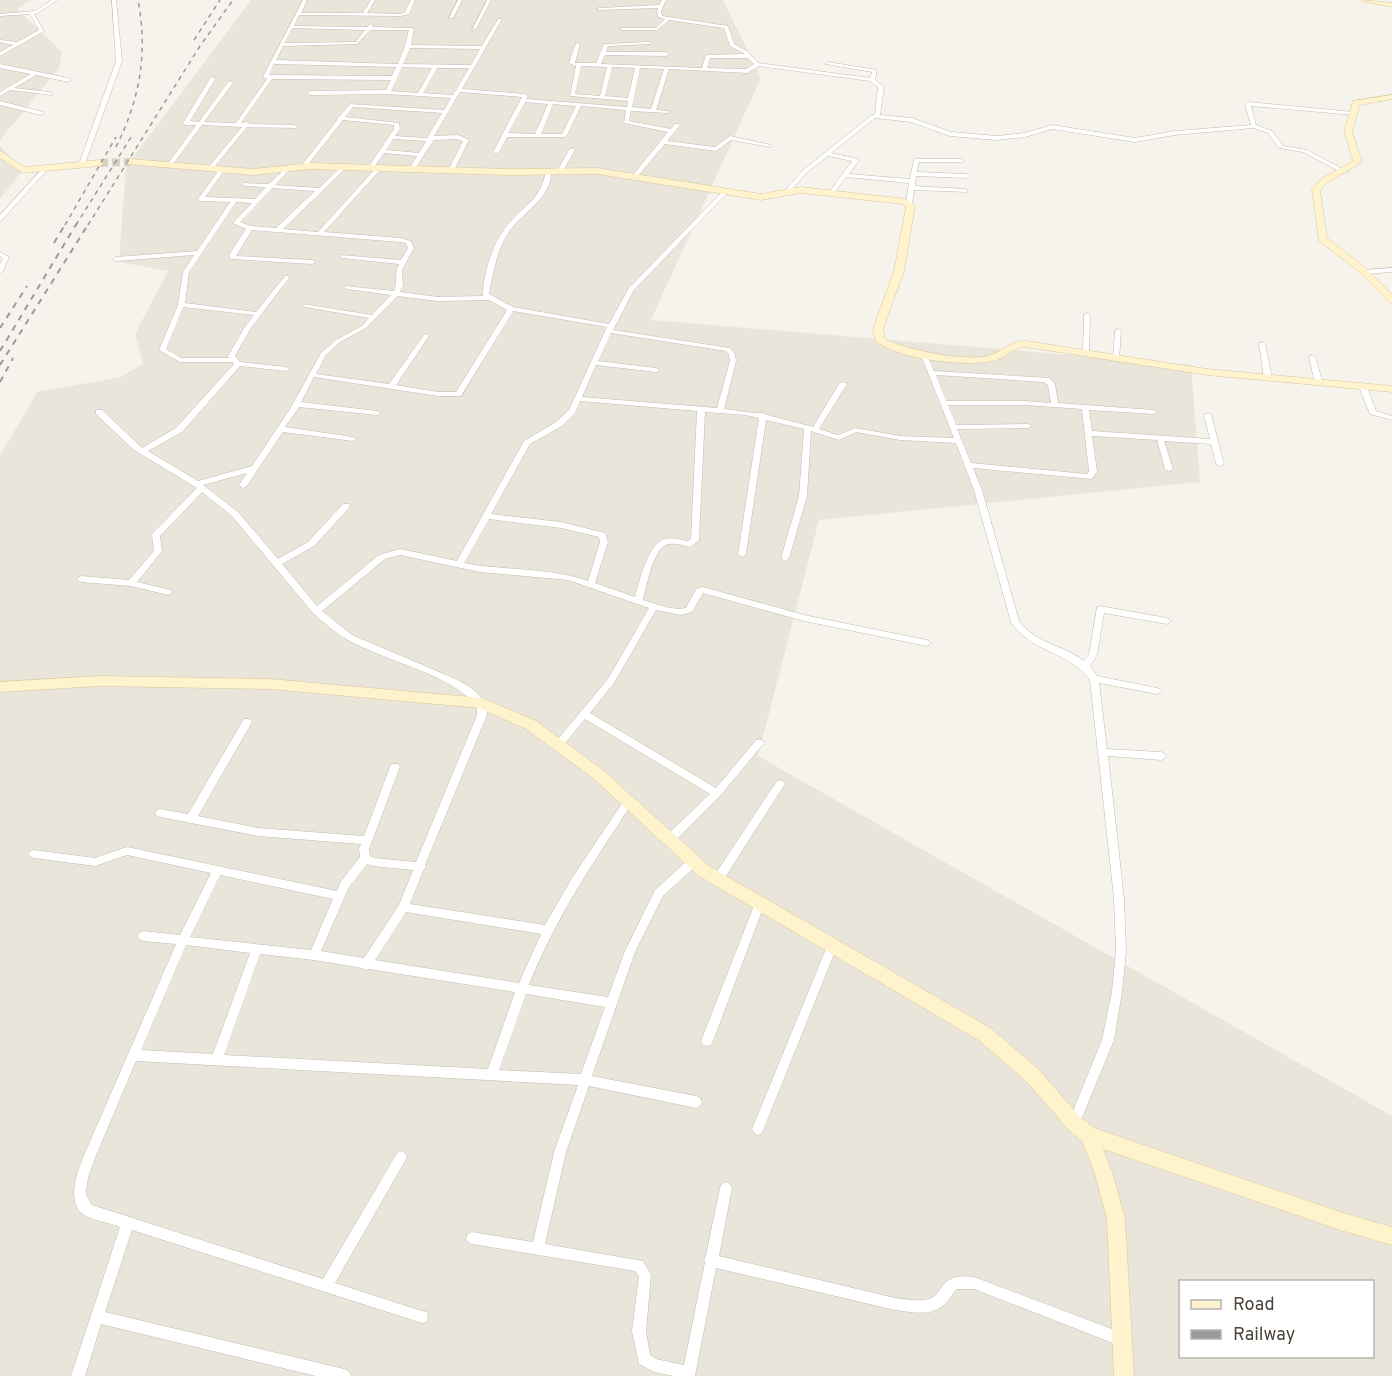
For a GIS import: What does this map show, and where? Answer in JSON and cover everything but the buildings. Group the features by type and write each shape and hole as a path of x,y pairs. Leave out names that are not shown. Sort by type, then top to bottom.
{"street":[{"path":"0,15 31,12 54,0"},
{"path":"82,164 119,61 114,0"},
{"path":"305,0 274,62 265,75 271,77 394,78"},
{"path":"364,15 373,0"},
{"path":"297,14 405,14 413,0"},
{"path":"451,17 460,0"},
{"path":"474,29 489,0"},
{"path":"664,0 659,15 667,20 726,27 733,46 757,64 872,80 882,87 877,116"},
{"path":"1366,0 1392,5"},
{"path":"598,9 662,6"},
{"path":"0,54 42,30 31,12"},
{"path":"0,20 8,15"},
{"path":"282,45 360,42 377,15"},
{"path":"412,169 500,20"},
{"path":"622,29 657,29 667,20"},
{"path":"290,27 412,29 408,46 388,92"},
{"path":"323,45 333,28"},
{"path":"0,41 17,44"},
{"path":"598,65 606,45 648,43"},
{"path":"578,44 572,63 748,71"},
{"path":"408,46 482,48"},
{"path":"602,53 666,54"},
{"path":"704,68 708,56 749,56"},
{"path":"274,62 473,67"},
{"path":"579,64 572,95 630,100"},
{"path":"723,75 743,76 757,64"},
{"path":"828,64 875,71 872,80"},
{"path":"420,94 436,65"},
{"path":"602,98 610,65"},
{"path":"0,66 68,80"},
{"path":"635,176 675,128 628,124 626,120 638,66"},
{"path":"653,111 667,67"},
{"path":"0,94 36,73"},
{"path":"238,124 271,77"},
{"path":"213,78 185,122 294,127"},
{"path":"169,166 230,83"},
{"path":"11,89 50,94"},
{"path":"459,90 524,94 525,100 496,152"},
{"path":"310,93 388,92 455,97"},
{"path":"1392,97 1358,102 1348,131 1358,160 1345,172 1324,181 1316,189 1320,235 1326,243 1364,272 1392,300"},
{"path":"525,100 666,112"},
{"path":"537,136 551,102"},
{"path":"0,103 41,112"},
{"path":"1254,126 1246,104 1353,114"},
{"path":"505,135 564,136 579,105"},
{"path":"304,166 350,106 446,112"},
{"path":"788,191 826,154 870,117 877,116 912,120 950,134 997,138 1025,135 1052,127 1135,140 1175,133 1254,126 1270,132 1281,147 1305,151 1345,172"},
{"path":"319,234 374,169 381,151 397,129 395,123 339,118"},
{"path":"209,170 247,124"},
{"path":"391,137 465,138 466,143 452,170"},
{"path":"664,142 713,149 730,138 770,146"},
{"path":"560,171 572,150"},
{"path":"381,151 422,155"},
{"path":"0,154 23,170 44,170 100,162"},
{"path":"826,154 856,159 832,192"},
{"path":"961,161 918,159 899,271 878,334 880,340 892,348 924,355 987,359 1019,343 1116,359 1268,378 1392,389"},
{"path":"130,162 253,172 304,166 549,172 597,171 724,193 765,197 788,191 832,192 909,203"},
{"path":"243,485 281,429 330,347 364,327 396,293 402,262 411,248 409,242 250,228 236,223 288,168"},
{"path":"278,230 343,168"},
{"path":"0,219 44,170"},
{"path":"221,171 201,198 255,201"},
{"path":"488,298 488,280 506,231 545,193 549,172"},
{"path":"845,175 913,181 965,191"},
{"path":"913,181 966,176"},
{"path":"245,184 320,190"},
{"path":"459,565 527,443 566,419 631,289 724,193"},
{"path":"234,201 186,272 181,305 162,350 180,360 235,362 286,369"},
{"path":"250,228 232,255 233,258 312,262"},
{"path":"116,259 198,253"},
{"path":"0,254 6,257 0,271"},
{"path":"342,256 402,262"},
{"path":"1364,272 1392,270"},
{"path":"235,362 231,356 258,314 287,278"},
{"path":"347,287 438,299 488,298 512,309 609,329 728,349 733,361 720,411"},
{"path":"181,305 258,314"},
{"path":"305,305 373,317"},
{"path":"312,375 458,394 512,309"},
{"path":"1086,354 1087,315"},
{"path":"1116,359 1118,331"},
{"path":"391,387 426,336"},
{"path":"1262,344 1268,378"},
{"path":"924,355 969,465 1015,622 1028,639 1085,666 1094,679 1119,898 1120,961 1108,1040 1081,1129"},
{"path":"1311,357 1319,383"},
{"path":"142,451 180,430 235,362"},
{"path":"594,363 656,370"},
{"path":"930,373 1046,380 1052,384 1055,406"},
{"path":"784,558 802,496 811,429 843,384"},
{"path":"1363,387 1373,412 1392,418"},
{"path":"578,399 763,415 839,438 855,430 900,438 959,441"},
{"path":"943,404 1001,402 1153,412"},
{"path":"296,404 377,413"},
{"path":"969,465 1089,477 1093,471 1085,407"},
{"path":"638,602 652,555 659,545 663,542 690,544 695,540 701,410"},
{"path":"99,412 142,451 199,486 235,514 316,611 350,637 462,685 482,703 531,725 598,774 669,840 718,879 986,1035 1048,1092 1081,1129 1103,1171 1116,1220 1124,1376"},
{"path":"742,554 763,415"},
{"path":"1208,416 1220,464"},
{"path":"953,427 1028,426"},
{"path":"281,429 353,439"},
{"path":"1089,434 1214,442"},
{"path":"1160,438 1169,469"},
{"path":"131,583 158,551 156,535 199,486 255,468"},
{"path":"276,564 311,544 346,506"},
{"path":"486,516 561,525 602,534 604,542 591,584"},
{"path":"316,611 388,554 400,552 459,565 549,574 591,584 654,607 686,612 699,591 703,590 833,625 927,643"},
{"path":"81,579 131,583 168,592"},
{"path":"558,745 611,681 654,607"},
{"path":"1085,666 1093,655 1100,609 1167,621"},
{"path":"1094,679 1157,691"},
{"path":"0,687 99,681 270,684 482,703"},
{"path":"366,965 404,907 482,715 482,703"},
{"path":"584,714 717,793"},
{"path":"191,819 247,722"},
{"path":"669,840 717,793 759,743"},
{"path":"1103,752 1161,756"},
{"path":"394,767 364,849 366,858 373,862 421,867"},
{"path":"718,879 780,784"},
{"path":"492,1075 522,989 547,930 628,802"},
{"path":"160,813 258,832 368,840"},
{"path":"34,854 95,862 127,851 339,896"},
{"path":"314,955 345,884 366,858"},
{"path":"538,1248 560,1152 630,951 659,894 693,861"},
{"path":"218,871 182,942 132,1055 78,1189 80,1202 88,1210 422,1317"},
{"path":"707,1041 760,903"},
{"path":"404,907 547,930"},
{"path":"143,936 314,955 612,1003"},
{"path":"758,1129 833,944"},
{"path":"216,1060 256,950"},
{"path":"132,1055 585,1080 696,1102"},
{"path":"1081,1129 1340,1221 1392,1236"},
{"path":"326,1286 401,1157"},
{"path":"472,1238 639,1265 645,1275 639,1331 644,1359 654,1365 688,1374 726,1188"},
{"path":"78,1376 128,1222"},
{"path":"710,1260 895,1304 933,1305 951,1284 962,1281 974,1283 1123,1340"},
{"path":"97,1317 344,1376"}],"shaded area":[{"path":"0,0 30,0 17,9 62,52 59,68 0,140"},
{"path":"251,0 723,0 761,78 651,320 1191,365 1200,482 819,520 758,756 1392,1116 1392,1376 0,1376 0,456 37,392 121,377 143,364 135,334 168,271 119,262 126,167"},
{"path":"0,146 23,170 0,199"}],"tunnel":[{"path":"100,163 130,162"}],"railway":[{"path":"116,147 131,111 140,75 142,39 138,0"},
{"path":"194,40 220,0"},
{"path":"88,225 200,46 233,0"},
{"path":"76,225 133,134"},
{"path":"65,225 116,137"},
{"path":"54,243 66,223"},
{"path":"0,351 77,223"},
{"path":"0,365 89,223"},
{"path":"0,328 27,286"},
{"path":"0,382 13,358"}]}
